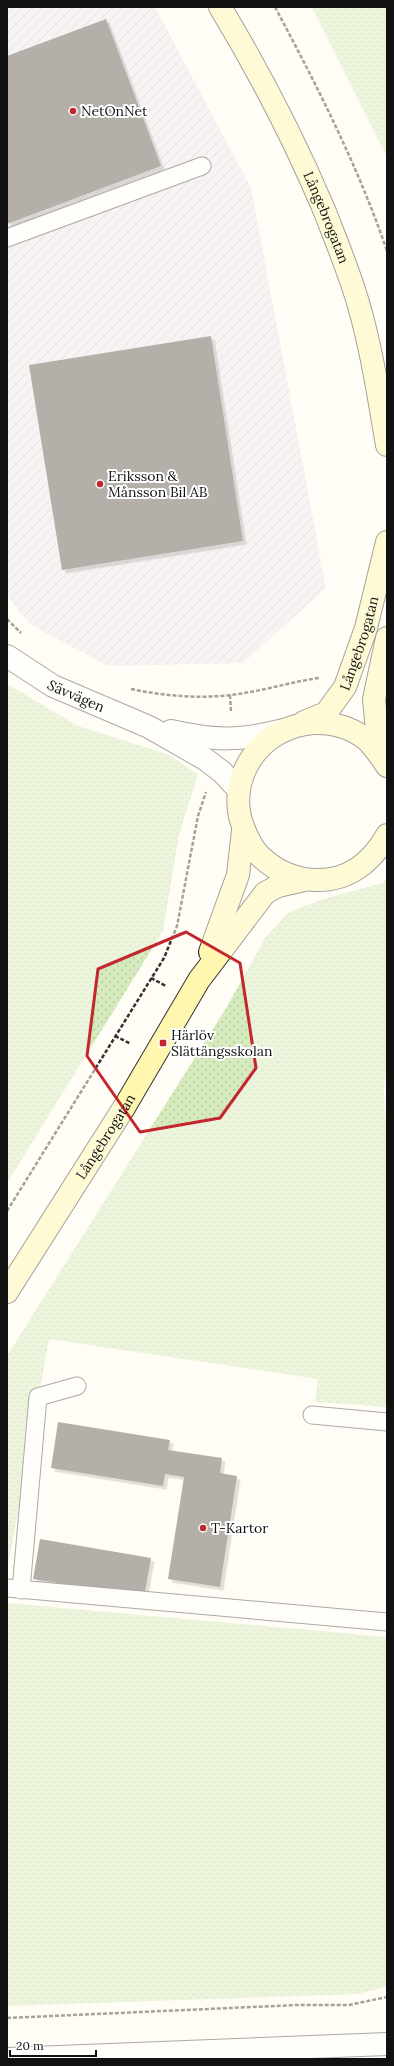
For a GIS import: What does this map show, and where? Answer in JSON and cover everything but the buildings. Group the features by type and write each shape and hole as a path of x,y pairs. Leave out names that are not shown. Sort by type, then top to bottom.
{"main road":[{"name":"Långebrogatan","path":"220,7 258,69 285,123 343,256 359,306 376,380 387,445"},
{"name":"Långebrogatan","path":"199,980 238,875 243,830 238,810 239,790 244,771 254,754 267,740 292,727 326,713 345,687 366,628 387,542"},
{"name":"Långebrogatan","path":"383,760 374,699 387,638"},
{"path":"292,727 324,723 352,731 366,740 383,760"},
{"path":"243,830 253,848 267,863 284,874 304,880 325,880 346,875 365,864 379,849 387,835"},
{"name":"Långebrogatan","path":"7,1292 125,1106 199,980 265,893 278,886 304,880"}],"street":[{"name":"Sävvägen","path":"7,656 53,686 149,727 206,759 222,772 239,790"},
{"name":"Sävvägen","path":"149,727 197,737 231,740 292,727"},
{"path":"8,2059 280,2053 387,2044"}],"lane":[{"path":"7,238 202,166"},
{"path":"77,1386 38,1397 14,1589 387,1622"},
{"path":"312,1415 387,1422"}],"path":[{"path":"275,7 320,92 374,212 387,251"},
{"path":"7,619 26,637"},
{"path":"126,688 162,696 199,697 250,693 320,677 345,687"},
{"path":"230,695 233,727 231,740"},
{"path":"7,1211 164,958 177,926 198,816 207,790 222,772"},
{"path":"151,978 168,988"},
{"path":"115,1036 134,1046"},
{"path":"7,2018 297,2005 350,2005 387,1997"}],"highlighted area":[{"path":"186,932 240,963 256,1068 220,1118 140,1132 87,1056 98,969"}],"shaded area":[{"path":"7,7 155,7 251,188 326,588 243,663 108,666 30,624 7,596"}],"green space":[{"path":"312,7 387,7 387,157"},
{"path":"7,684 78,726 167,754 198,774 179,835 163,931 7,1183"},
{"path":"387,879 387,1063 384,1090 387,1140 387,1407 315,1402 318,1379 49,1339 7,1572 7,1356 228,1005 265,938 288,913 320,900 382,883"},
{"path":"7,1603 387,1637 387,1986 359,1994 7,2006"}],"place":[{"name":"NetOnNet","path":"73,111"},
{"name":"Eriksson & Månsson Bil AB","path":"100,484"},
{"name":"Härlöv Slättängsskolan","path":"163,1043"},
{"name":"T-Kartor","path":"203,1528"}]}
